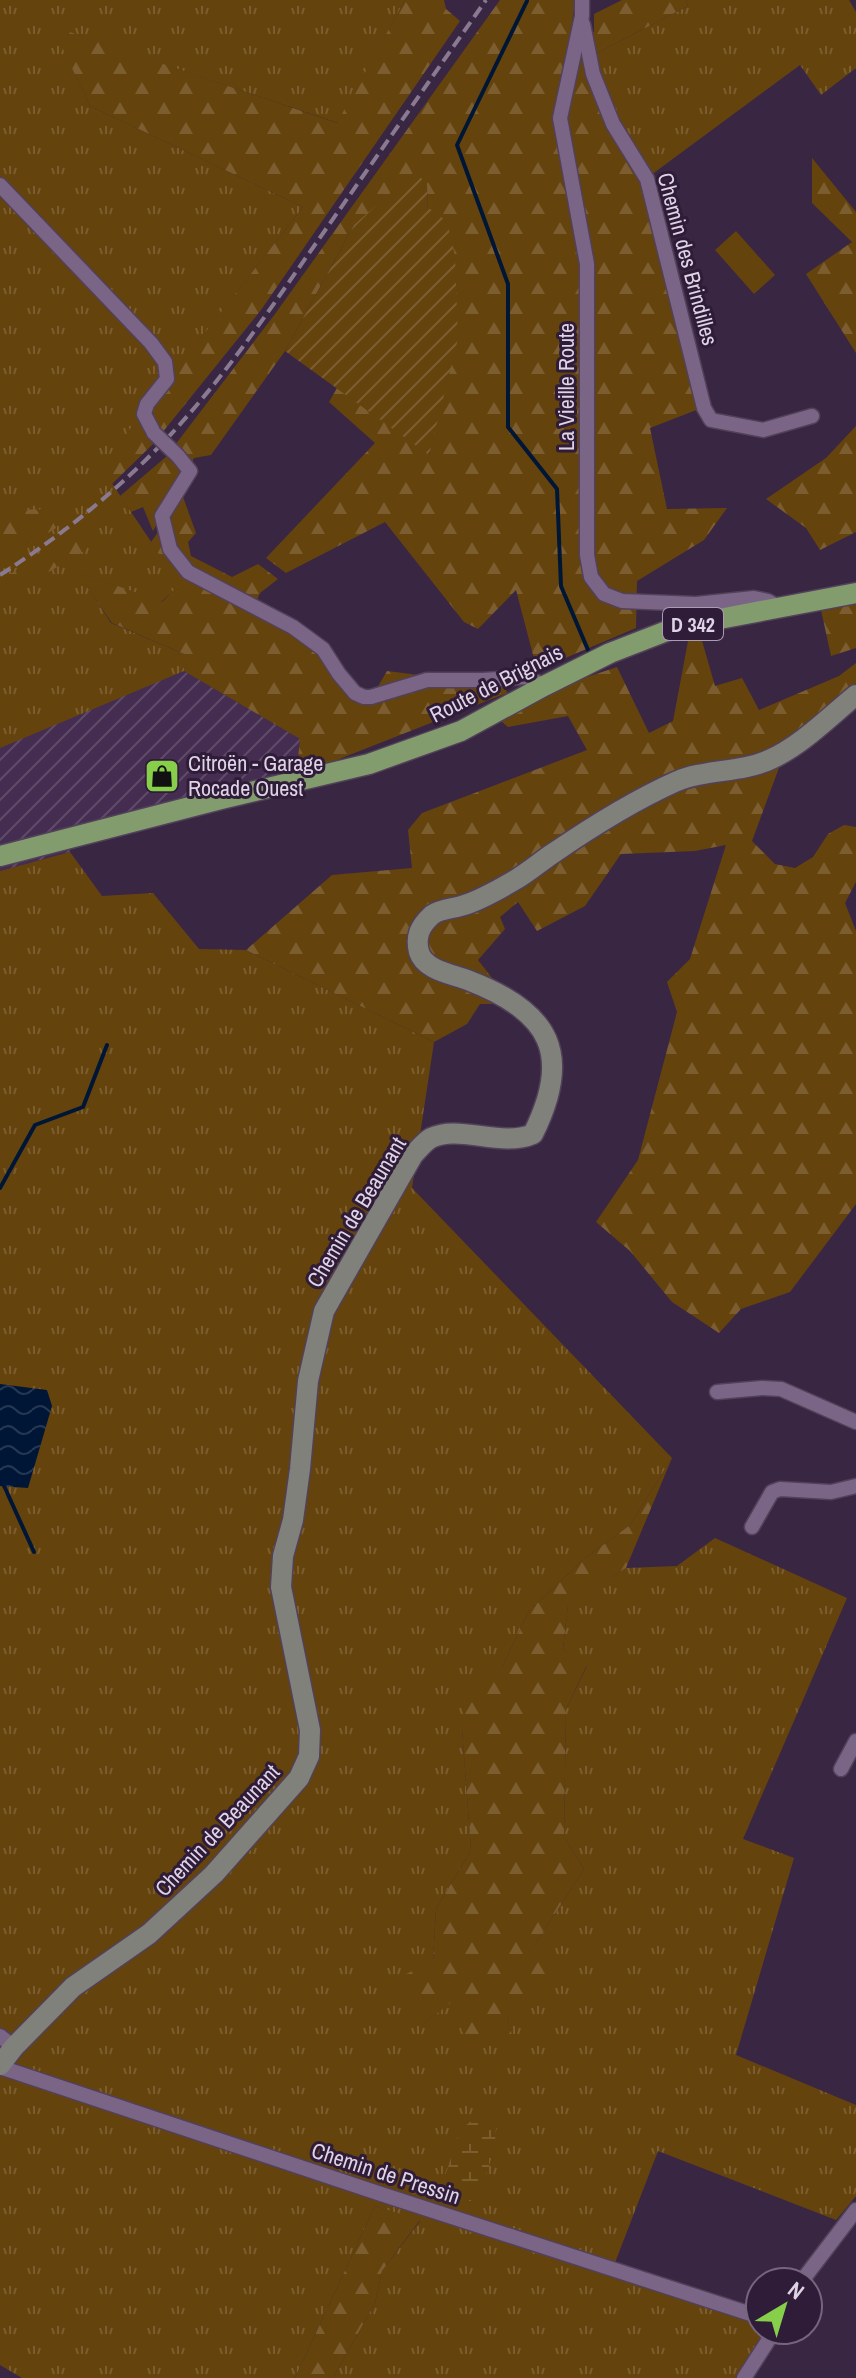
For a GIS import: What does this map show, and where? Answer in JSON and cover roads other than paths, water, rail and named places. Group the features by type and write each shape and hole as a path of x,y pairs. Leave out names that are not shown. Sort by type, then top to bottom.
{"main road":[{"name":"D 342","path":"780,608 856,593"},
{"name":"Route de Brignais","path":"0,856 369,764 461,731 610,653 677,627 780,608"}],"street":[{"name":"La Vieille Route","path":"582,0 582,16 560,118 587,264 587,555 591,577 604,594 622,601 696,604 754,598 780,608"},
{"name":"Chemin des Brindilles","path":"582,16 593,74 613,124 647,179 704,408 711,420 763,430 812,416"},
{"path":"0,185 151,343 165,362 167,379 147,404 144,414 154,433 190,471 162,516 170,549 188,572 293,627 323,649 355,693 364,697 427,680 527,677 544,686"},
{"name":"Chemin de Beaunant","path":"0,2066 7,2042 73,1987 149,1934 205,1882 272,1811 299,1778 309,1756 310,1730 281,1587 283,1556 293,1520 300,1469 308,1381 324,1311 413,1155 431,1138 451,1134 518,1140 533,1134 544,1113 552,1083 550,1044 539,1024 511,999 432,967 421,957 416,940 421,926 436,912 462,906 518,879 589,829 678,781 767,761 787,750 856,695"},
{"path":"717,1392 781,1389 856,1422"},
{"path":"752,1527 772,1492 780,1489 831,1492 856,1486"},
{"path":"841,1769 856,1741"},
{"name":"Chemin de Pressin","path":"0,2066 744,2312"},
{"path":"813,2266 856,2210"},
{"path":"744,2378 765,2346"}],"water":[{"path":"0,1384 47,1390 52,1406 28,1488 0,1486"}],"waterway":[{"path":"527,1 457,145 508,284 508,427 557,489 561,586 588,650"},
{"path":"0,1188 35,1125 83,1107 107,1045"},
{"path":"0,1477 34,1552"}],"railway":[{"path":"0,575 82,517 156,450 201,400 262,321 486,0"}],"place":[{"name":"Citroën - Garage Rocade Ouest","path":"162,776"}]}
